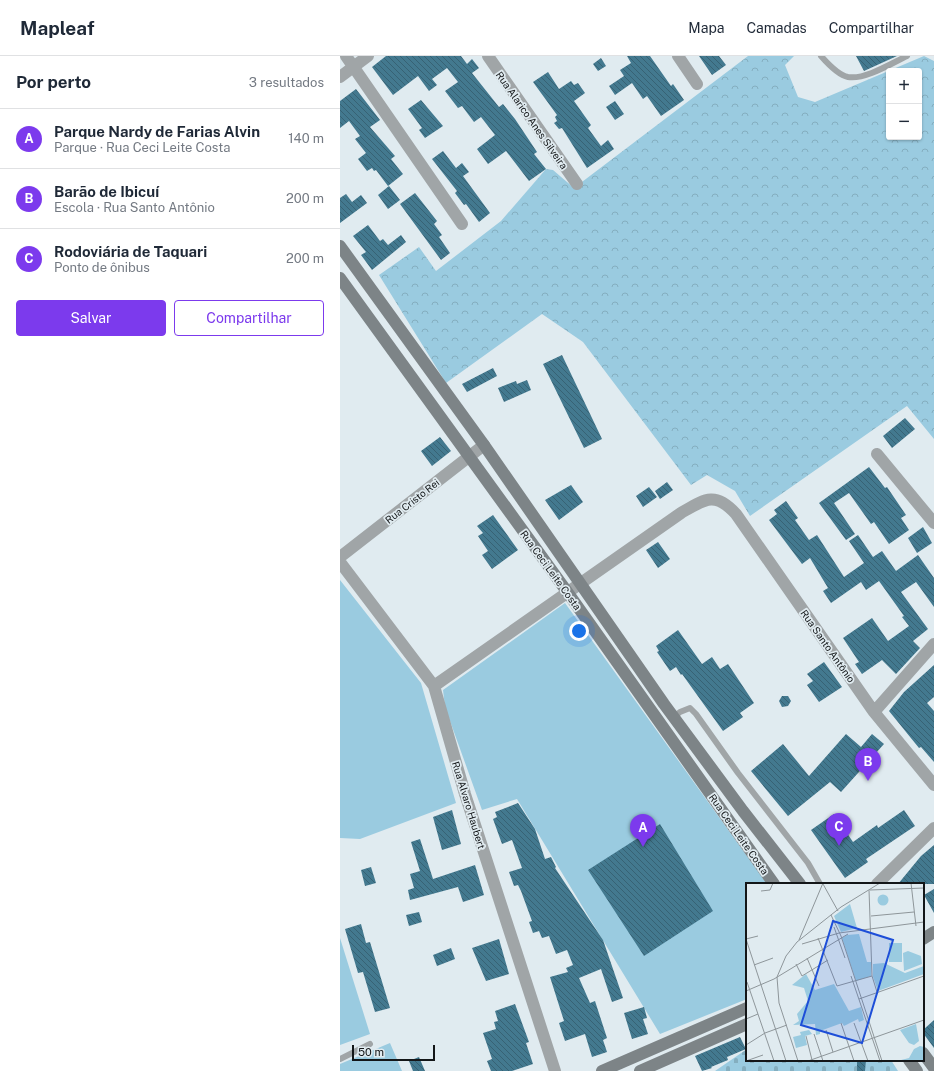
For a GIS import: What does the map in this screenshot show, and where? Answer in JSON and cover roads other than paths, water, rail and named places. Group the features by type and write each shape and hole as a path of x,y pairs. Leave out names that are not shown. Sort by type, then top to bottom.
{"street":[{"path":"346,56 462,224"},
{"path":"340,77 368,56"},
{"name":"Rua Alarico Anes Silveira","path":"488,56 577,184"},
{"path":"678,56 697,84"},
{"name":"Rua Ceci Leite Costa","path":"340,246 582,583 674,717 799,883"},
{"name":"Rua Ceci Leite Costa","path":"340,278 568,593 773,883"},
{"name":"Rua Cristo Rei","path":"340,557 484,446"},
{"path":"877,454 934,523"},
{"name":"Rua Santo Antônio","path":"582,583 701,501 718,499 727,504 736,514 874,712 934,785"},
{"name":"Rua Alvaro Haubert","path":"340,562 434,686 465,794 555,1071"},
{"path":"434,686 582,583"},
{"path":"874,712 934,644"},
{"path":"662,726 674,717"},
{"path":"878,883 934,828"},
{"path":"924,938 934,932"},
{"path":"602,1071 746,1008"},
{"path":"640,1071 746,1024"},
{"path":"924,1054 934,1068"},
{"path":"910,1061 917,1071"}],"lane":[{"path":"821,56 832,68 848,77 861,77 907,56"},
{"path":"674,717 680,712 690,708 696,714 738,773 808,863 819,883"},
{"path":"340,1059 370,1044"}],"place":[{"name":"Barão de Ibicuí","path":"868,781"},
{"name":"Rodoviária de Taquari","path":"839,846"},
{"name":"Parque Nardy de Farias Alvin","path":"643,847"}]}
